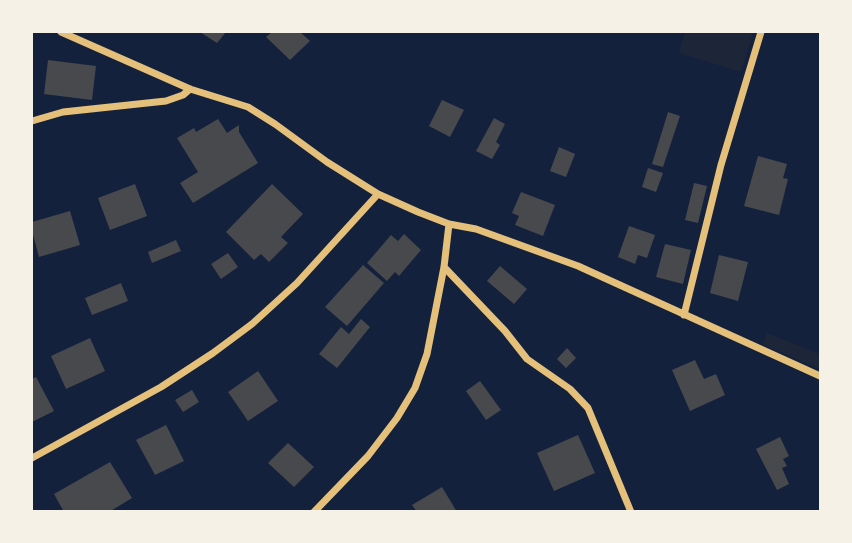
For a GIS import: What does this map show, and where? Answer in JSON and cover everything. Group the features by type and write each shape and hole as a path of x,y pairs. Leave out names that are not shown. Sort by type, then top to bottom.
{"street":[{"path":"61,32 190,89 248,107 378,194 449,223 476,229 578,266 821,376"},
{"path":"684,314 722,165 761,32"},
{"path":"32,121 62,112 166,101 183,95 190,89"},
{"path":"32,458 161,387 214,354 252,324 297,282 378,194"},
{"path":"314,512 368,456 397,418 415,388 427,354 444,267 449,223"},
{"path":"444,267 505,331 527,359 570,389 589,408 631,512"}],"shaded area":[{"path":"685,32 753,32 741,72 679,53"},
{"path":"767,333 820,354 820,369 763,345"}],"building":[{"path":"200,32 226,32 217,43"},
{"path":"272,32 300,32 310,41 290,60 266,37"},
{"path":"48,60 96,66 92,100 44,94"},
{"path":"442,100 464,110 450,137 429,126"},
{"path":"668,112 680,116 663,167 652,164"},
{"path":"494,118 505,124 496,142 500,145 492,159 476,151"},
{"path":"218,119 227,133 239,125 239,132 258,163 193,203 180,183 198,172 177,138 194,128 196,132"},
{"path":"559,147 575,154 566,177 550,171"},
{"path":"758,156 787,164 783,178 788,179 779,215 744,206"},
{"path":"648,168 663,173 656,192 642,187"},
{"path":"694,183 707,186 698,223 685,220"},
{"path":"135,184 147,216 110,230 98,198"},
{"path":"272,184 303,214 281,237 288,243 269,262 261,254 254,260 226,232"},
{"path":"521,192 555,205 543,236 515,225 519,216 512,213"},
{"path":"70,211 80,245 39,257 32,222"},
{"path":"629,226 655,235 647,258 638,255 635,264 618,257"},
{"path":"404,234 421,250 399,276 395,272 387,281 367,263 391,235 398,241"},
{"path":"176,240 181,251 152,263 148,252"},
{"path":"665,244 691,250 683,284 656,277"},
{"path":"228,253 238,267 221,279 211,264"},
{"path":"719,255 748,262 738,301 710,293"},
{"path":"363,265 384,283 347,326 325,307"},
{"path":"500,266 527,289 514,304 487,281"},
{"path":"121,283 128,301 92,315 85,298"},
{"path":"361,319 370,327 337,368 319,354 341,327 349,334"},
{"path":"90,338 105,371 66,389 51,356"},
{"path":"567,348 576,358 566,368 557,359"},
{"path":"695,360 704,379 716,374 725,395 690,411 672,370"},
{"path":"258,371 278,401 248,421 228,392"},
{"path":"36,377 54,411 32,422 32,379"},
{"path":"480,381 501,410 486,420 466,391"},
{"path":"192,390 199,402 183,412 175,400"},
{"path":"166,425 184,461 155,475 136,440"},
{"path":"578,435 595,473 554,491 537,453"},
{"path":"780,437 789,456 783,459 787,466 782,468 789,484 777,490 756,449"},
{"path":"288,443 314,467 294,487 268,463"},
{"path":"110,462 132,498 109,512 64,512 54,494"},
{"path":"442,487 457,512 417,512 412,505"}]}
